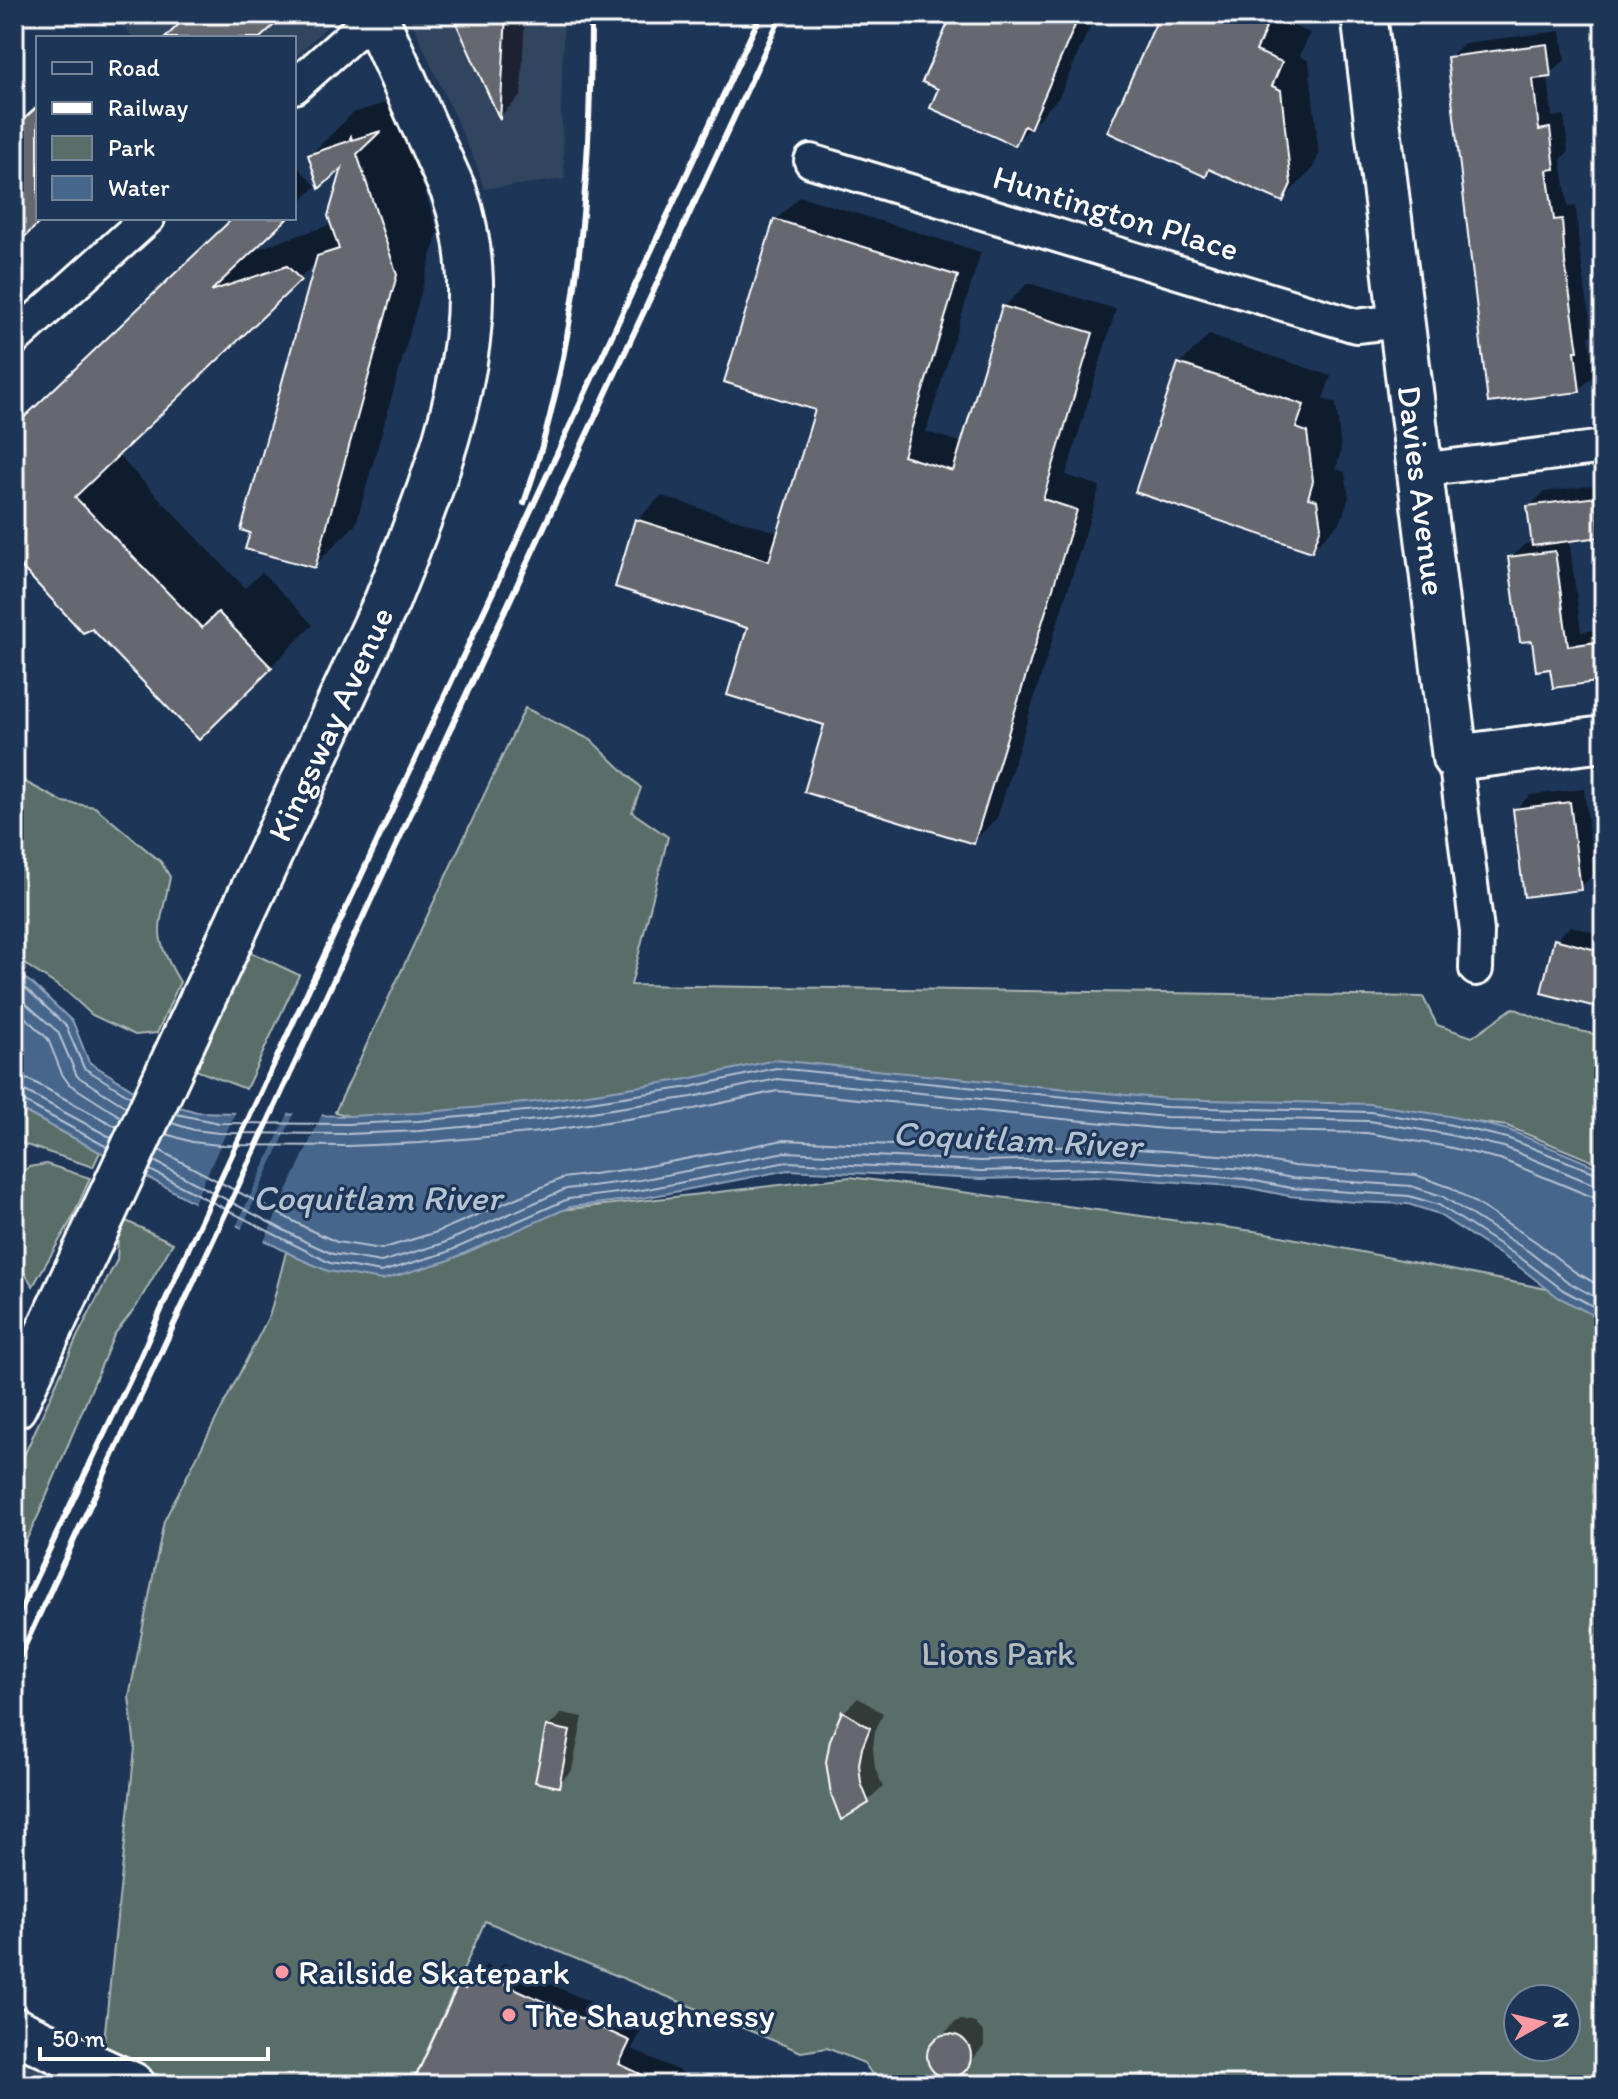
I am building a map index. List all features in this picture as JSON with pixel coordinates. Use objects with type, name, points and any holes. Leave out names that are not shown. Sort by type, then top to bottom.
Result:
[{"type":"main road","name":"Kingsway Avenue","points":[[17,1390],[106,1208],[387,601],[443,445],[458,390],[468,334],[469,260],[459,206],[374,14]]},
{"type":"main road","name":"Davies Avenue","points":[[1364,14],[1455,758]]},
{"type":"main road","points":[[1455,758],[1604,739]]},
{"type":"main road","points":[[14,2030],[132,2085]]},
{"type":"street","points":[[296,85],[374,14]]},
{"type":"street","name":"Huntington Place","points":[[811,161],[1356,326],[1401,321]]},
{"type":"street","points":[[14,339],[146,220]]},
{"type":"street","points":[[1420,470],[1604,447]]},
{"type":"street","name":"Davies Avenue","points":[[1455,758],[1477,931],[1476,969]]},
{"type":"shaded area","points":[[112,14],[332,14],[327,26],[296,57],[296,36],[132,36]]},
{"type":"shaded area","points":[[408,14],[564,14],[561,112],[565,179],[484,189],[477,166]]},
{"type":"shaded area","points":[[14,2050],[89,2085],[14,2085]]},
{"type":"green space","points":[[525,708],[591,740],[641,788],[632,812],[668,837],[631,985],[1423,997],[1437,1025],[1472,1037],[1513,1008],[1557,1026],[1604,1036],[1604,1166],[1507,1126],[1341,1105],[376,1124],[335,1112]]},
{"type":"green space","points":[[14,776],[63,802],[95,807],[161,862],[170,877],[160,931],[164,952],[180,982],[157,1033],[135,1035],[92,1015],[67,992],[14,957]]},
{"type":"green space","points":[[248,951],[299,975],[246,1089],[193,1069]]},
{"type":"green space","points":[[14,1106],[100,1152],[93,1167],[14,1141]]},
{"type":"green space","points":[[46,1164],[90,1178],[73,1217],[33,1286],[14,1257],[14,1195],[24,1171]]},
{"type":"green space","name":"Lions Park","points":[[850,1177],[1261,1232],[1572,1294],[1604,1306],[1604,2085],[880,2085],[864,2063],[827,2048],[801,2052],[485,1921],[412,2085],[180,2085],[103,2050],[135,1748],[129,1697],[164,1521],[270,1314],[291,1233],[517,1215]]},
{"type":"green space","points":[[126,1221],[173,1243],[136,1307],[114,1335],[39,1514],[14,1565],[14,1478],[78,1335],[117,1260],[118,1237]]},
{"type":"water","name":"Coquitlam River","points":[[14,971],[33,984],[73,1022],[89,1062],[145,1097],[197,1112],[347,1116],[418,1113],[535,1102],[688,1079],[775,1060],[1167,1099],[1370,1104],[1449,1116],[1509,1130],[1604,1170],[1604,1321],[1558,1297],[1518,1266],[1436,1213],[1408,1204],[1354,1202],[1289,1196],[1245,1187],[1096,1176],[981,1179],[788,1170],[643,1198],[570,1207],[447,1261],[382,1280],[328,1271],[298,1258],[14,1106]]},
{"type":"pier","points":[[236,1111],[289,1112],[235,1229],[192,1207]]},
{"type":"pier","points":[[295,1112],[323,1112],[263,1244],[240,1232]]},
{"type":"building","points":[[189,14],[286,14],[262,36],[167,36]]},
{"type":"building","points":[[452,14],[506,14],[500,120]]},
{"type":"building","points":[[952,14],[1080,14],[1030,129],[1024,126],[1015,146],[930,108],[938,89],[922,82]]},
{"type":"building","points":[[1160,14],[1249,14],[1246,20],[1266,28],[1256,51],[1282,62],[1272,86],[1281,90],[1291,184],[1283,202],[1209,169],[1206,177],[1107,132]]},
{"type":"building","points":[[1547,44],[1551,77],[1533,79],[1539,130],[1550,128],[1555,169],[1547,170],[1554,220],[1562,219],[1580,392],[1488,403],[1447,57]]},
{"type":"building","points":[[36,108],[38,224],[14,247],[14,128]]},
{"type":"building","points":[[381,131],[357,154],[397,275],[315,568],[245,549],[250,533],[241,530],[317,256],[339,249],[328,216],[342,168],[319,189],[308,155],[349,141],[351,136],[352,140]]},
{"type":"building","points":[[774,219],[958,276],[903,456],[953,471],[1002,306],[1093,333],[1043,499],[1077,510],[974,844],[804,792],[824,725],[727,695],[747,628],[615,587],[635,519],[769,561],[815,410],[724,382]]},
{"type":"building","points":[[231,220],[286,220],[211,291],[287,266],[301,280],[75,497],[202,628],[218,612],[272,668],[199,740],[92,629],[83,633],[14,559],[14,427]]},
{"type":"building","points":[[1178,363],[1304,405],[1296,428],[1307,432],[1313,481],[1308,498],[1317,500],[1321,527],[1312,552],[1135,492]]},
{"type":"building","points":[[1596,497],[1601,537],[1532,546],[1527,506]]},
{"type":"building","points":[[1555,551],[1568,646],[1604,641],[1604,681],[1553,688],[1550,669],[1536,671],[1532,641],[1520,642],[1508,557]]},
{"type":"building","points":[[1570,802],[1581,890],[1524,897],[1513,809]]},
{"type":"building","points":[[1554,939],[1604,952],[1604,1009],[1541,993]]},
{"type":"building","points":[[842,1711],[870,1728],[859,1764],[861,1783],[869,1803],[841,1820],[831,1794],[826,1762],[830,1740]]},
{"type":"building","points":[[546,1726],[570,1731],[559,1787],[535,1782]]},
{"type":"building","name":"The Shaughnessy","points":[[488,1976],[630,2041],[619,2064],[664,2085],[412,2085],[458,1985],[465,1989],[470,1979],[484,1985]]},
{"type":"building","points":[[949,2034],[965,2040],[971,2056],[965,2072],[949,2078],[933,2072],[927,2056],[933,2040]]},
{"type":"railway","points":[[524,503],[558,384],[578,262],[588,138],[591,14]]},
{"type":"railway","points":[[14,1624],[135,1369],[761,14]]},
{"type":"railway","points":[[14,1669],[782,14]]},
{"type":"place","name":"Railside Skatepark","points":[[282,1972]]},
{"type":"place","name":"The Shaughnessy","points":[[509,2015]]}]
